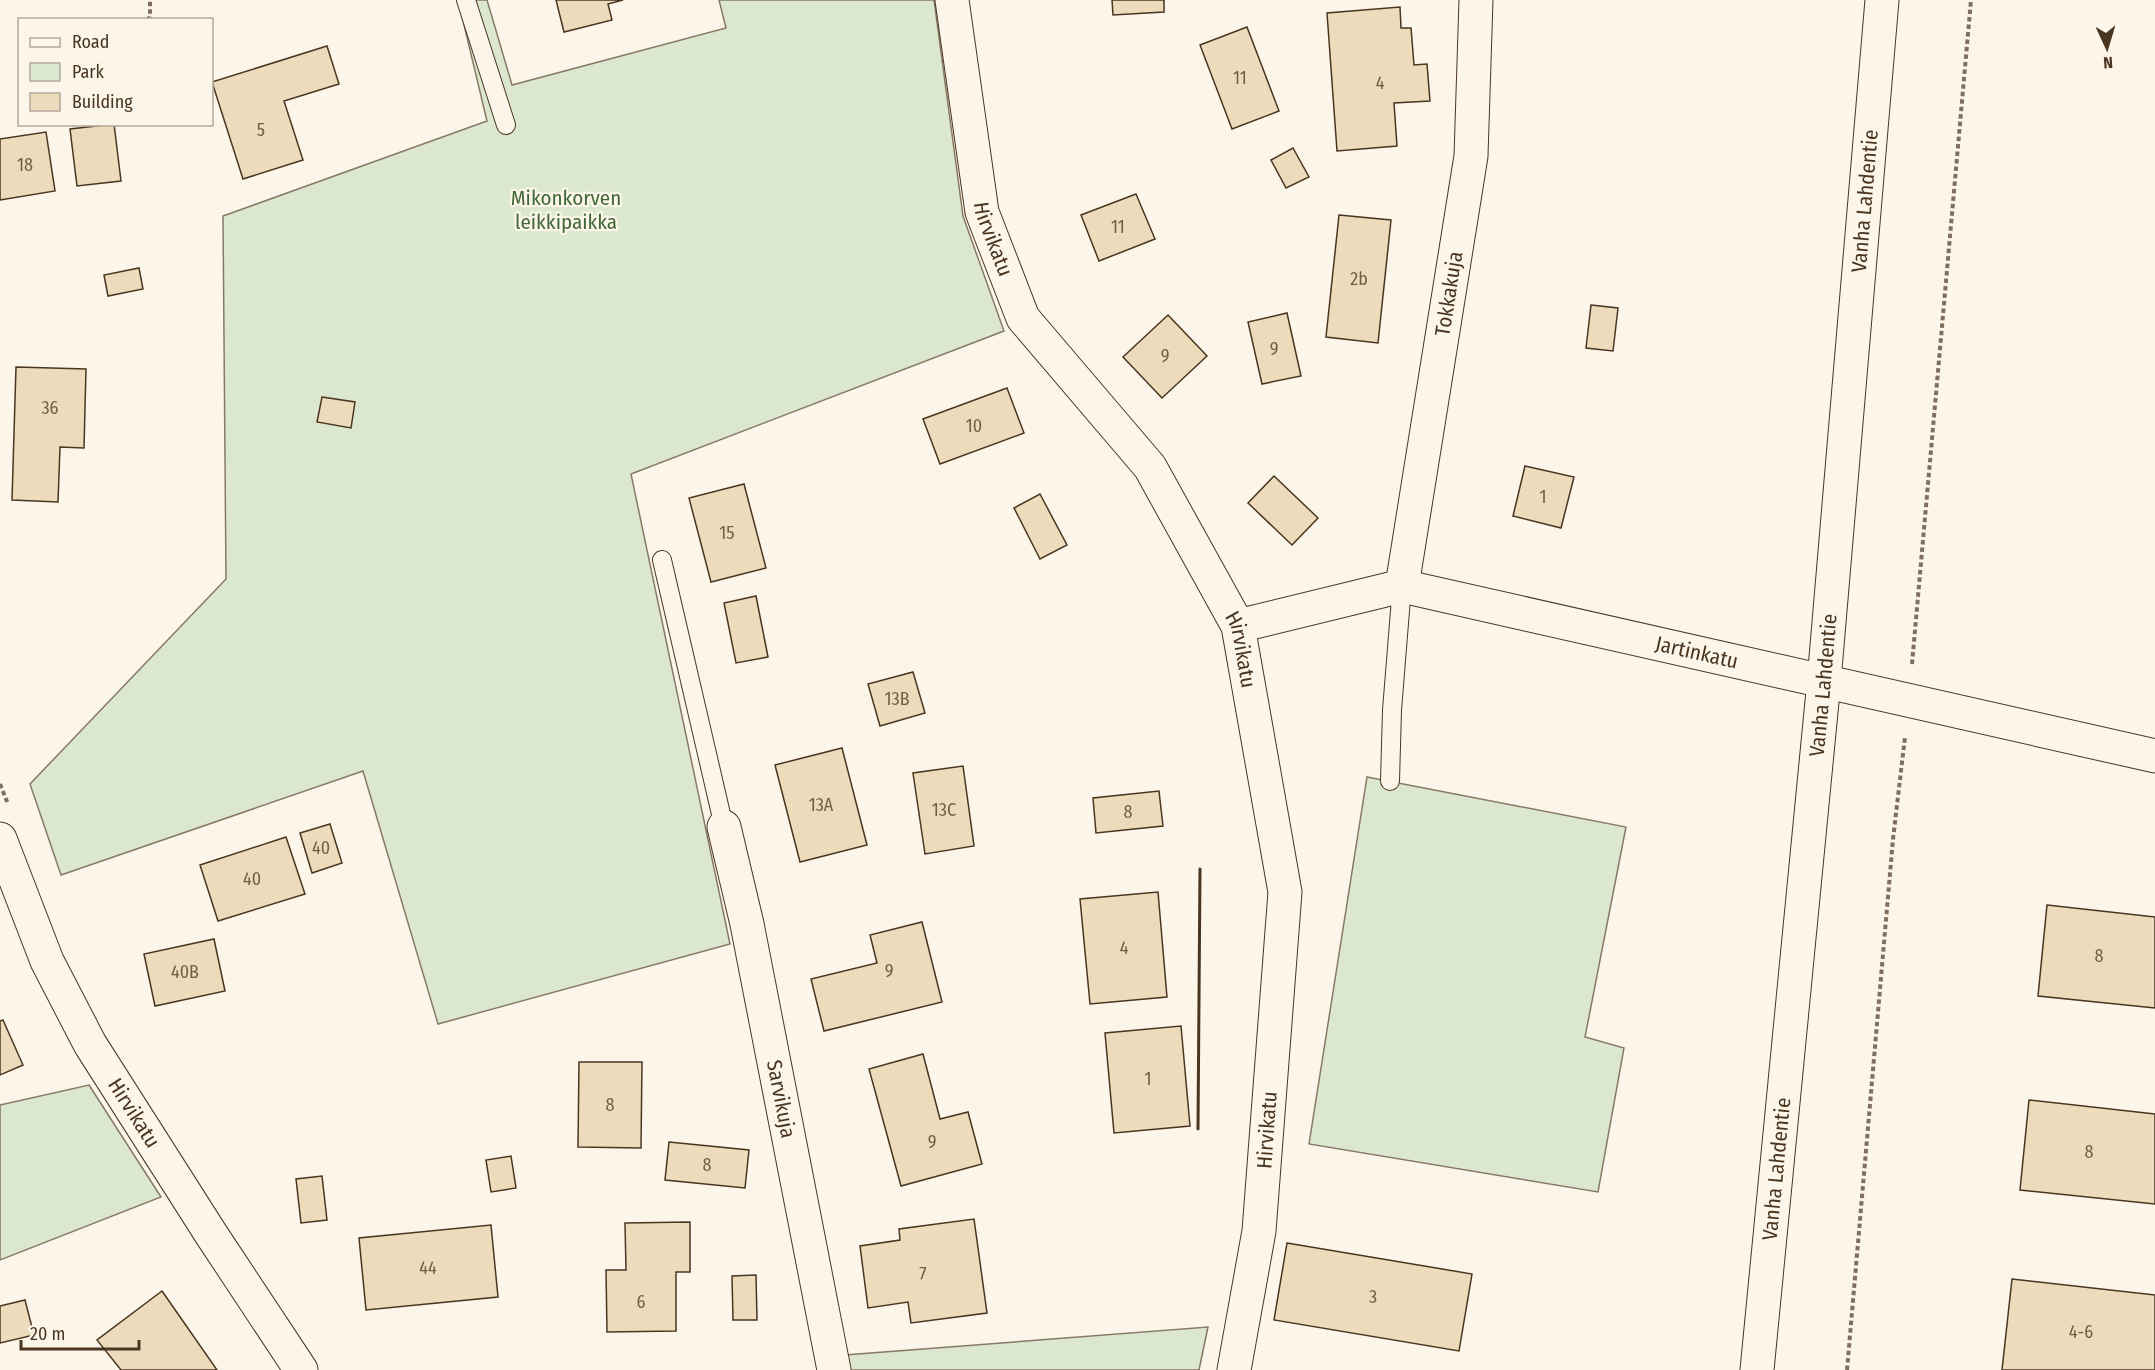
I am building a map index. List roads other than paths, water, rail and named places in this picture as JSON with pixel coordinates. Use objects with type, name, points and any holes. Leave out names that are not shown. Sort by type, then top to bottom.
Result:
[{"type":"street","name":"Hirvikatu","points":[[952,0],[982,212],[1023,318],[1150,467],[1238,626],[1285,892],[1259,1231],[1234,1370]]},
{"type":"street","name":"Tokkakuja","points":[[1402,586],[1471,156],[1476,0]]},
{"type":"street","name":"Vanha Lahdentie","points":[[1757,1370],[1824,681],[1882,0]]},
{"type":"street","name":"Jartinkatu","points":[[1238,626],[1402,586],[2155,756]]},
{"type":"street","name":"Sarvikuja","points":[[724,827],[747,924],[834,1370]]},
{"type":"street","name":"Hirvikatu","points":[[0,839],[47,961],[90,1044],[301,1370]]},
{"type":"lane","points":[[466,0],[506,125]]},
{"type":"lane","points":[[662,560],[724,827]]},
{"type":"lane","points":[[1390,781],[1392,710],[1402,586]]},
{"type":"park label","name":"Mikonkorven leikkipaikka","points":[[566,210]]}]
